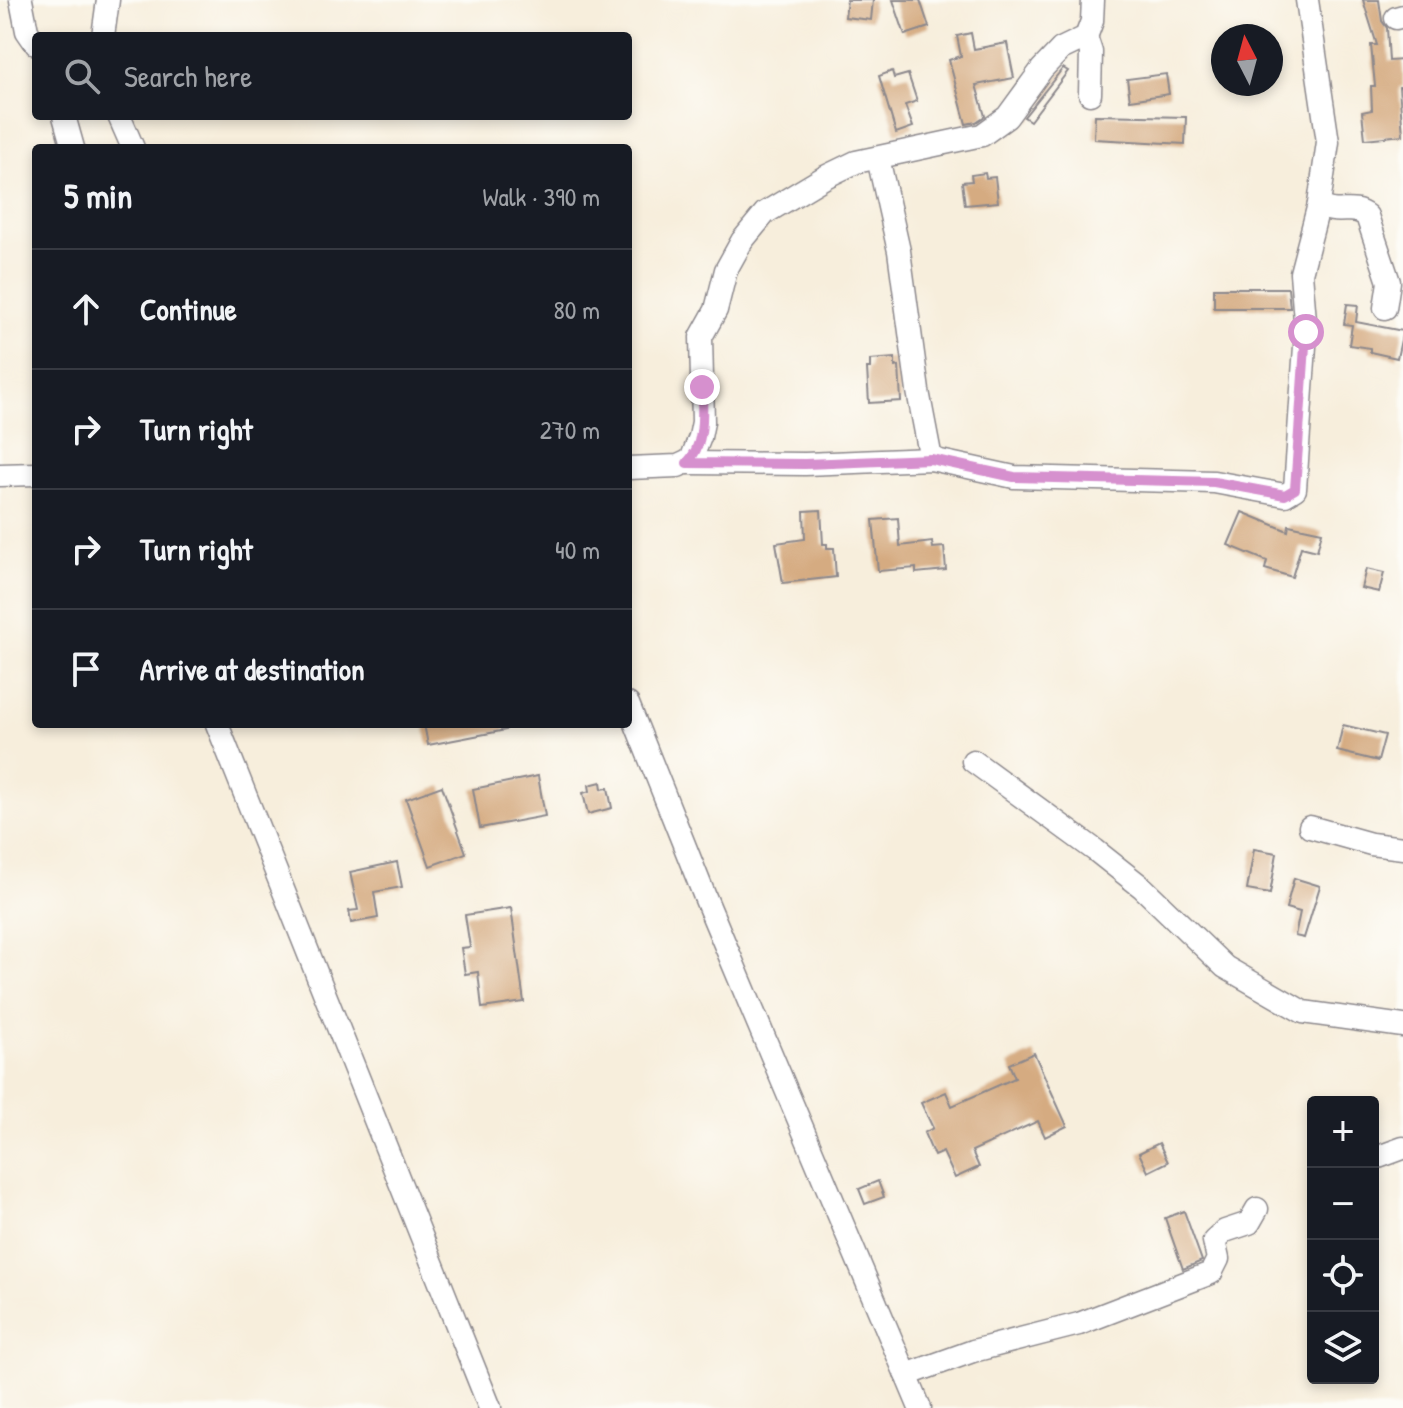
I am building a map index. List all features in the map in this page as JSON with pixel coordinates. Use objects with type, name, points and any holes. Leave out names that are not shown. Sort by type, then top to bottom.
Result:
[{"type":"street","points":[[21,0],[27,31],[32,38]]},
{"type":"street","points":[[104,32],[108,0]]},
{"type":"street","points":[[1090,94],[1091,52],[1086,37],[1092,21],[1093,0]]},
{"type":"street","points":[[632,468],[687,463],[805,464],[931,459],[1014,477],[1214,482],[1285,495],[1295,489],[1306,332],[1301,273],[1319,204],[1328,128],[1307,0]]},
{"type":"street","points":[[687,463],[700,437],[703,422],[699,362],[701,337],[716,310],[726,270],[742,241],[765,213],[856,162],[982,135],[1007,117],[1042,69],[1061,49],[1086,37]]},
{"type":"street","points":[[65,120],[72,144]]},
{"type":"street","points":[[121,120],[131,144]]},
{"type":"street","points":[[878,158],[899,251],[918,391],[931,459]]},
{"type":"street","points":[[1319,204],[1330,212],[1356,210],[1367,216],[1389,282],[1385,308]]},
{"type":"street","points":[[0,475],[32,474]]},
{"type":"street","points":[[632,714],[705,897],[920,1408]]},
{"type":"street","points":[[219,728],[490,1408]]},
{"type":"street","points":[[973,761],[1143,888],[1225,967],[1303,1012],[1403,1026]]},
{"type":"street","points":[[1310,827],[1371,844],[1403,848]]},
{"type":"street","points":[[1379,1157],[1403,1148]]},
{"type":"street","points":[[906,1375],[973,1351],[1079,1324],[1211,1273],[1218,1259],[1214,1241],[1225,1231],[1249,1223],[1257,1209]]},
{"type":"building","points":[[847,0],[873,0],[871,20],[845,17]]},
{"type":"building","points":[[893,0],[920,0],[929,27],[905,35]]},
{"type":"building","points":[[1363,0],[1379,0],[1382,21],[1387,28],[1389,61],[1403,60],[1403,87],[1399,87],[1403,135],[1365,139],[1362,112],[1372,110],[1371,86],[1375,86],[1371,45],[1377,45]]},
{"type":"building","points":[[971,33],[974,49],[1007,43],[1014,78],[976,85],[985,116],[966,124],[949,60],[961,56],[957,36]]},
{"type":"building","points":[[1063,68],[1068,71],[1030,121],[1024,117]]},
{"type":"building","points":[[892,71],[894,78],[908,74],[917,101],[905,105],[913,127],[896,133],[879,76]]},
{"type":"building","points":[[1166,74],[1169,94],[1130,100],[1127,79]]},
{"type":"building","points":[[1095,115],[1186,117],[1185,144],[1094,139]]},
{"type":"building","points":[[985,173],[986,178],[995,177],[998,202],[965,205],[962,182],[972,181],[971,175]]},
{"type":"building","points":[[1214,288],[1288,288],[1290,308],[1214,308]]},
{"type":"building","points":[[1347,304],[1358,305],[1356,322],[1403,331],[1397,358],[1370,352],[1370,348],[1349,345],[1352,325],[1344,324]]},
{"type":"building","points":[[895,358],[895,367],[899,366],[901,401],[869,403],[867,368],[870,368],[870,360]]},
{"type":"building","points":[[821,510],[823,544],[834,548],[836,577],[783,583],[776,543],[805,539],[804,511]]},
{"type":"building","points":[[1242,512],[1288,531],[1289,525],[1322,532],[1317,551],[1301,547],[1292,577],[1265,569],[1267,561],[1228,545]]},
{"type":"building","points":[[898,518],[900,546],[932,542],[933,548],[944,547],[946,570],[916,573],[916,568],[878,571],[873,520]]},
{"type":"building","points":[[1366,569],[1384,573],[1379,592],[1361,588]]},
{"type":"building","points":[[1343,725],[1385,735],[1378,761],[1337,751]]},
{"type":"building","points":[[425,728],[506,728],[506,730],[428,745]]},
{"type":"building","points":[[538,776],[545,816],[480,828],[473,789]]},
{"type":"building","points":[[601,782],[602,789],[608,788],[612,808],[588,814],[583,793],[590,791],[589,785]]},
{"type":"building","points":[[442,786],[466,853],[430,866],[406,799]]},
{"type":"building","points":[[1254,849],[1277,853],[1270,894],[1247,890]]},
{"type":"building","points":[[397,862],[402,887],[374,892],[378,918],[351,923],[349,911],[358,910],[350,872]]},
{"type":"building","points":[[1294,878],[1320,886],[1304,938],[1295,936],[1300,912],[1286,908]]},
{"type":"building","points":[[511,908],[524,1002],[482,1008],[478,972],[465,974],[461,948],[470,947],[465,915]]},
{"type":"building","points":[[1034,1053],[1067,1126],[1045,1137],[1038,1121],[972,1151],[979,1167],[955,1178],[943,1152],[934,1156],[924,1133],[933,1128],[921,1103],[946,1092],[952,1106],[1015,1078],[1009,1064]]},
{"type":"building","points":[[1159,1143],[1168,1162],[1148,1172],[1139,1153]]},
{"type":"building","points":[[878,1181],[884,1197],[865,1204],[859,1189]]},
{"type":"building","points":[[1184,1211],[1202,1261],[1183,1269],[1165,1218]]},
{"type":"route","points":[[702,387],[703,422],[700,437],[687,463],[805,464],[931,459],[1014,477],[1214,482],[1285,495],[1295,489],[1306,332]]}]
